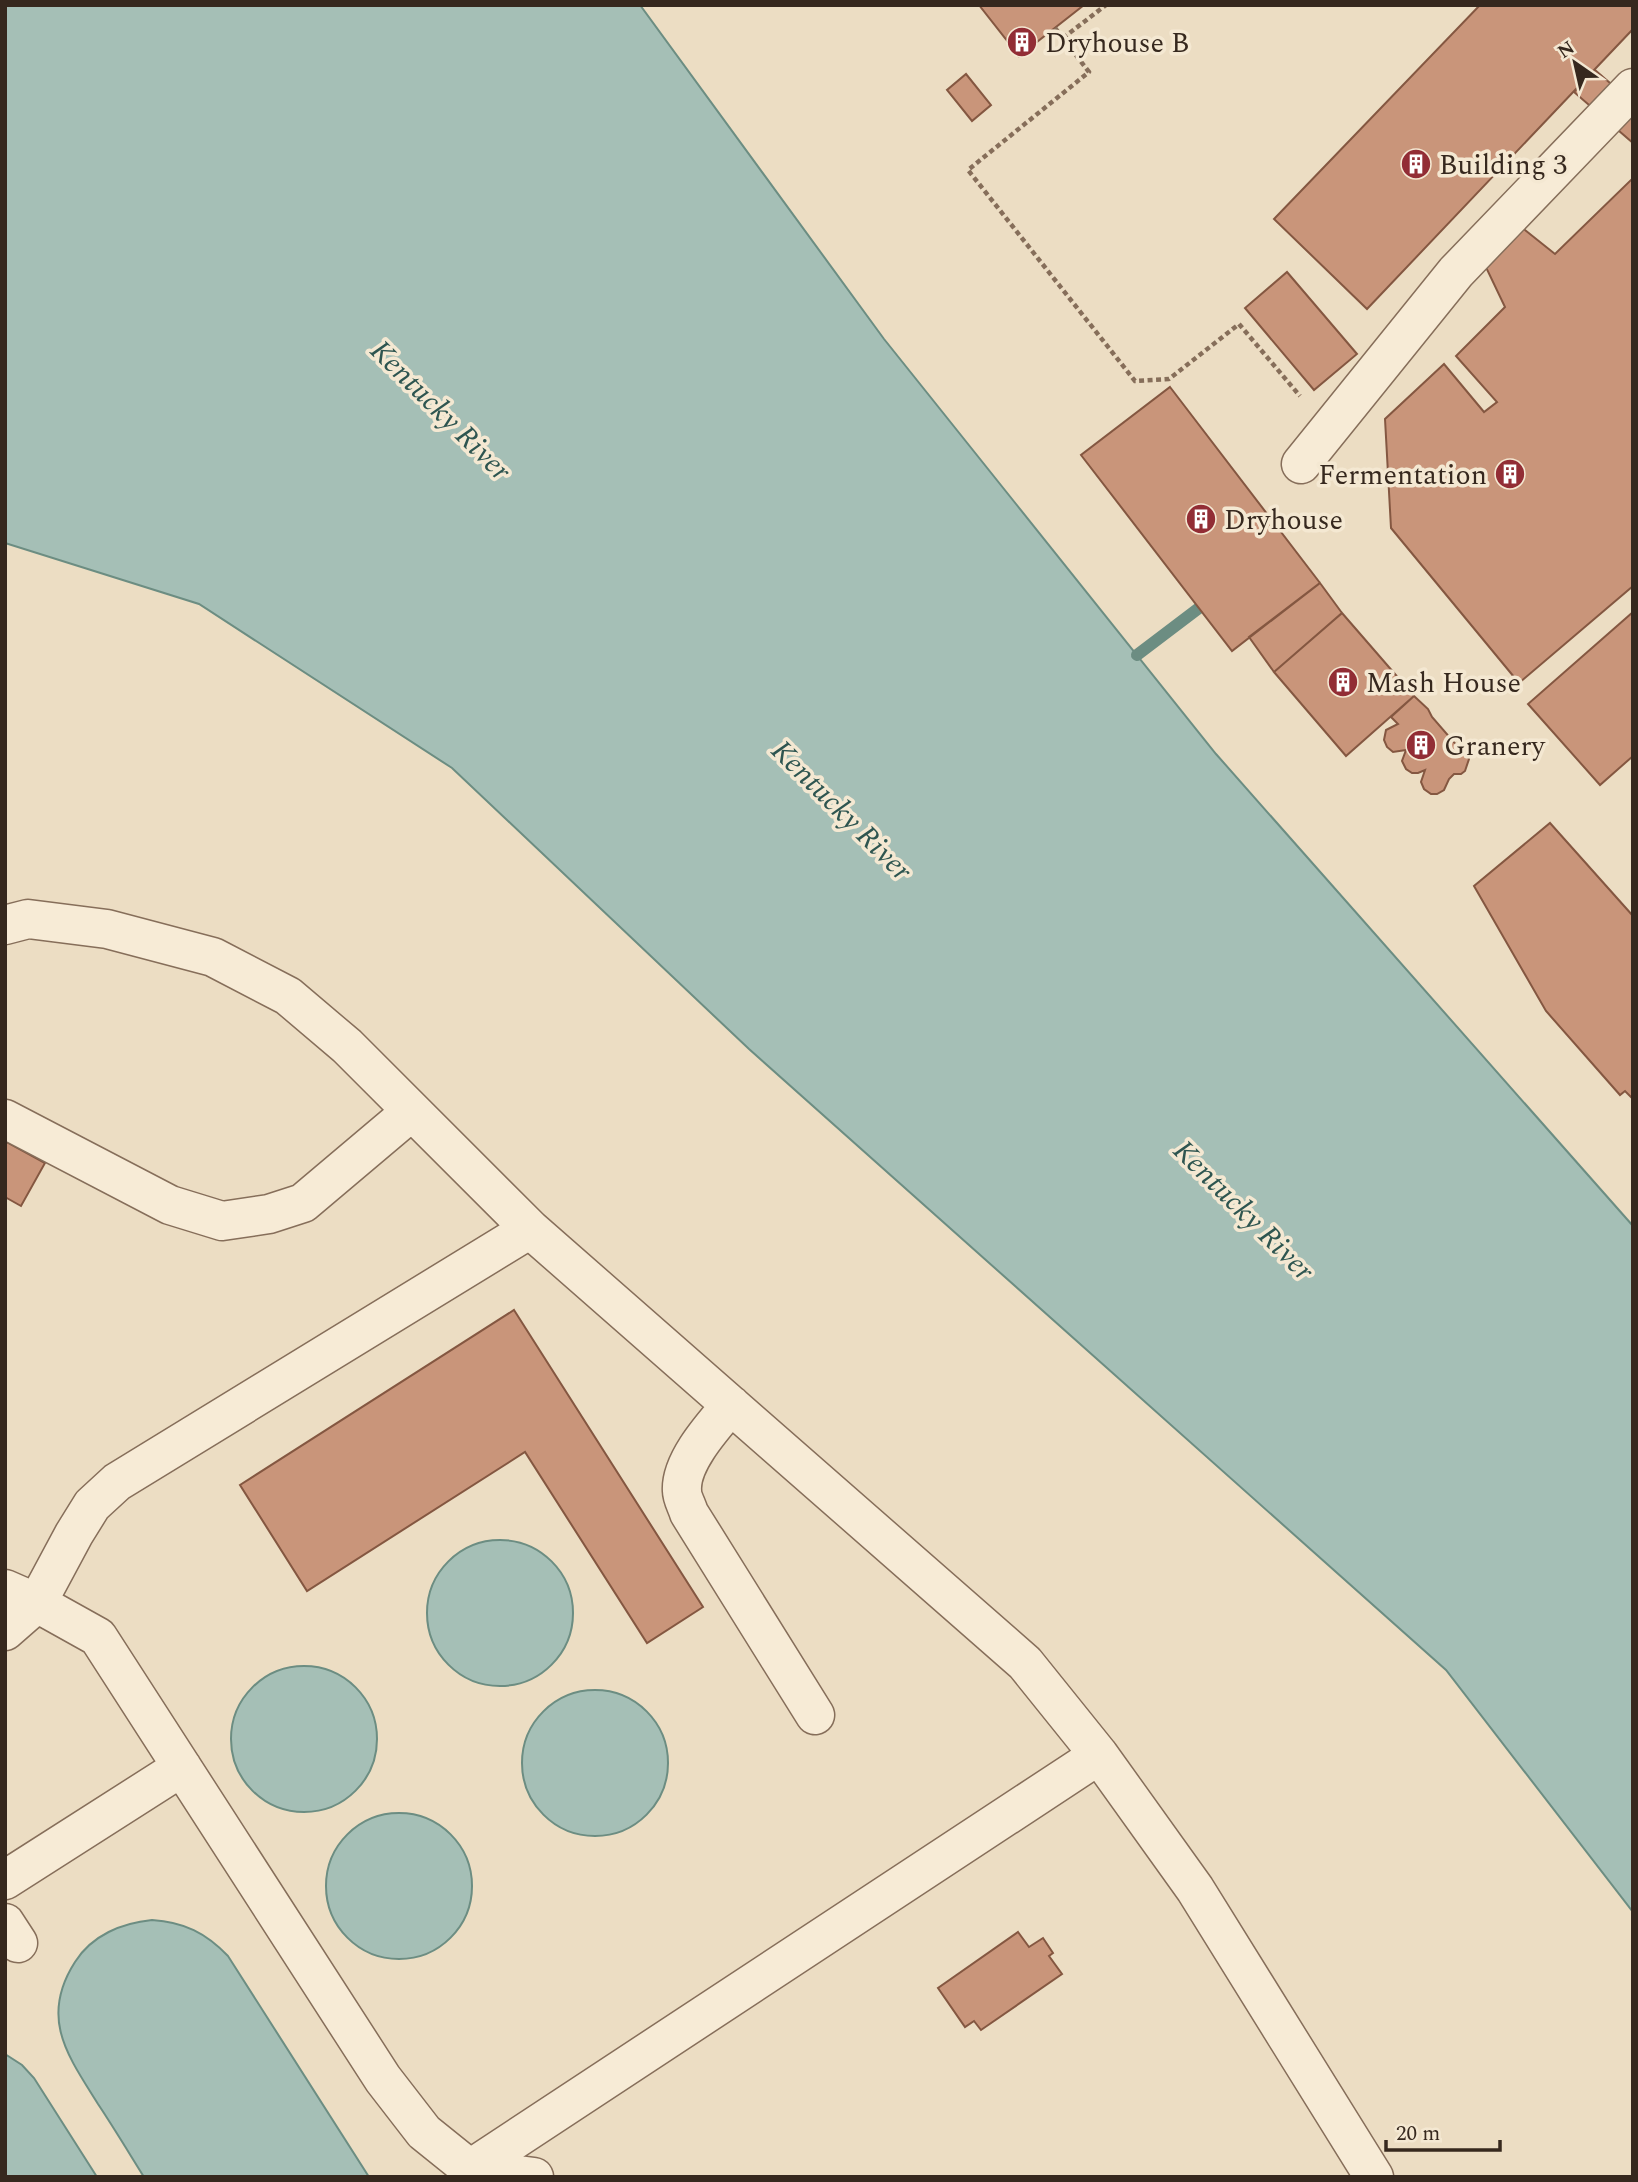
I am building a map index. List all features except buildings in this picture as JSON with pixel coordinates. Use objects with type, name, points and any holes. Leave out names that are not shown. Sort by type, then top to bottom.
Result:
[{"type":"street","points":[[1300,464],[1456,272],[1633,88]]},
{"type":"street","points":[[5,925],[28,919],[107,929],[213,957],[288,996],[347,1046],[530,1228],[1025,1663],[1099,1755],[1195,1889],[1374,2177]]},
{"type":"street","points":[[5,1119],[170,1205],[222,1220],[269,1214],[303,1203],[412,1111]]},
{"type":"street","points":[[5,1631],[21,1596],[74,1534],[92,1505],[117,1482],[530,1228]]},
{"type":"street","points":[[731,1405],[705,1437],[687,1466],[682,1491],[689,1513],[815,1715]]},
{"type":"street","points":[[21,1596],[98,1637],[383,2079],[424,2132],[472,2173],[534,2177]]},
{"type":"street","points":[[472,2173],[1099,1755]]},
{"type":"street","points":[[5,1880],[182,1767]]},
{"type":"path","points":[[1063,38],[1106,5]]},
{"type":"path","points":[[1055,28],[1089,72],[968,170],[1135,381],[1169,379],[1239,324],[1300,396]]},
{"type":"water","name":"Kentucky River","points":[[5,5],[640,5],[884,339],[1216,754],[1633,1226],[1633,1912],[1446,1670],[749,1049],[452,768],[199,604],[5,543]]},
{"type":"water","points":[[500,1540],[528,1545],[552,1561],[568,1585],[573,1613],[568,1641],[552,1665],[528,1681],[500,1686],[472,1681],[448,1665],[432,1641],[427,1613],[432,1585],[448,1561],[472,1545]]},
{"type":"water","points":[[304,1666],[332,1671],[356,1687],[372,1711],[377,1739],[372,1767],[356,1791],[332,1807],[304,1812],[276,1807],[252,1791],[236,1767],[231,1739],[236,1711],[252,1687],[276,1671]]},
{"type":"water","points":[[595,1690],[623,1695],[647,1711],[663,1735],[668,1763],[663,1791],[647,1815],[623,1831],[595,1836],[567,1831],[543,1815],[527,1791],[522,1763],[527,1735],[543,1711],[567,1695]]},
{"type":"water","points":[[399,1813],[427,1818],[451,1834],[467,1858],[472,1886],[467,1914],[451,1938],[427,1954],[399,1959],[371,1954],[347,1938],[331,1914],[326,1886],[331,1858],[347,1834],[371,1818]]},
{"type":"water","points":[[152,1920],[174,1923],[194,1930],[228,1956],[369,2177],[144,2177],[68,2053],[59,2019],[59,2001],[64,1982],[75,1962],[90,1944],[119,1927]]},
{"type":"water","points":[[5,2054],[22,2065],[34,2078],[97,2177],[5,2177]]},
{"type":"waterway","points":[[1137,655],[1199,608]]},
{"type":"place","name":"Dryhouse B","points":[[1022,42]]},
{"type":"place","name":"Building 3","points":[[1416,164]]},
{"type":"place","name":"Fermentation","points":[[1510,474]]},
{"type":"place","name":"Dryhouse","points":[[1201,519]]},
{"type":"place","name":"Mash House","points":[[1343,682]]},
{"type":"place","name":"Granery","points":[[1421,745]]}]
